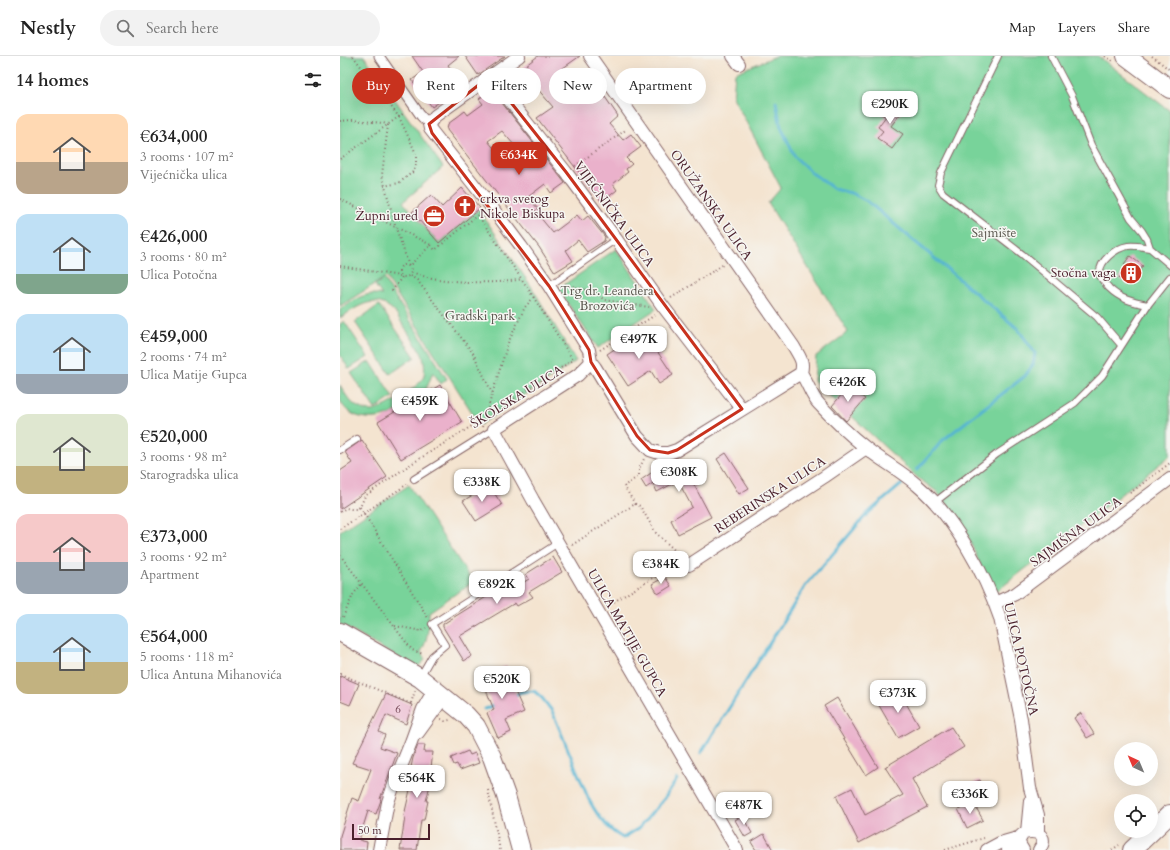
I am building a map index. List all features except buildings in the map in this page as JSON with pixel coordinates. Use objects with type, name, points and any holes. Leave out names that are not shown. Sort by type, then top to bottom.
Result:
[{"type":"main road","points":[[1126,56],[1170,89]]},
{"type":"main road","points":[[341,625],[420,678],[437,692],[458,715],[476,726],[492,757],[518,834],[521,850]]},
{"type":"main road","points":[[1132,850],[1170,814]]},
{"type":"street","points":[[379,56],[420,116],[429,124],[432,133],[553,282],[594,357],[595,367],[637,436],[650,450],[659,453],[668,453],[677,450],[801,373]]},
{"type":"street","points":[[502,68],[519,56]]},
{"type":"street","name":"ORUŽANSKA ULICA","points":[[590,56],[794,347],[803,365],[801,373]]},
{"type":"street","points":[[429,124],[436,116],[477,86]]},
{"type":"street","name":"VIJEĆNIČKA ULICA","points":[[512,104],[566,172],[616,239],[659,306],[742,409]]},
{"type":"street","name":"ŠKOLSKA ULICA","points":[[494,429],[578,375],[594,357]]},
{"type":"street","name":"ULICA POTOČNA","points":[[801,373],[818,403],[866,448],[903,474],[935,502],[954,526],[971,555],[995,603],[1000,618],[1014,683],[1021,719],[1030,788],[1038,815],[1029,834]]},
{"type":"street","name":"ULICA MATIJE GUPCA","points":[[494,429],[737,850]]},
{"type":"street","name":"REBERINSKA ULICA","points":[[687,562],[824,477],[866,448]]},
{"type":"street","name":"SAJMIŠNA ULICA","points":[[995,603],[1015,594],[1170,479]]},
{"type":"street","points":[[411,742],[439,704],[437,692]]},
{"type":"street","points":[[378,850],[388,802],[396,779],[423,709],[437,692]]},
{"type":"street","points":[[420,731],[447,711],[458,715]]},
{"type":"street","points":[[987,850],[1000,843],[1029,834],[1042,838],[1043,849]]},
{"type":"street","points":[[1008,850],[1022,850],[1020,844],[1029,834]]},
{"type":"lane","points":[[998,56],[941,173],[938,185],[943,193],[1022,254],[1097,317],[1121,345]]},
{"type":"lane","points":[[1052,56],[1072,96],[1091,145],[1131,218],[1147,239],[1150,248],[1170,265]]},
{"type":"lane","points":[[553,282],[616,239]]},
{"type":"lane","points":[[1148,305],[1135,303],[1122,298],[1105,284],[1100,275],[1101,268],[1111,254],[1128,246],[1150,248]]},
{"type":"lane","points":[[935,502],[997,454],[1075,404],[1102,376],[1148,305],[1170,277]]},
{"type":"lane","name":"ŠKOLSKA ULICA","points":[[414,479],[494,429]]},
{"type":"lane","points":[[340,450],[357,439]]},
{"type":"lane","points":[[420,678],[432,656],[445,645],[432,624],[495,583],[561,546]]},
{"type":"path","points":[[353,56],[399,116],[414,149],[416,164],[414,171],[399,183],[384,186]]},
{"type":"path","points":[[1152,56],[1170,70]]},
{"type":"path","points":[[340,159],[404,113]]},
{"type":"path","points":[[340,121],[352,120],[383,123],[388,125]]},
{"type":"path","points":[[388,125],[382,175],[396,228],[412,272],[419,276],[461,282],[513,281],[522,279]]},
{"type":"path","points":[[566,172],[629,127]]},
{"type":"path","points":[[340,199],[431,246],[435,250],[480,213],[487,212],[482,221],[534,297],[573,360],[408,466],[365,496],[360,507],[356,509],[346,508],[340,512]]},
{"type":"path","points":[[392,291],[401,276],[399,271],[400,267],[404,265],[409,266],[431,246]]},
{"type":"path","points":[[553,282],[597,293],[604,300],[627,305],[659,306],[726,262]]},
{"type":"path","points":[[340,266],[406,278],[410,276],[417,280],[473,353],[493,394]]},
{"type":"path","points":[[410,276],[412,272]]},
{"type":"path","points":[[483,419],[493,394],[508,343],[525,307],[534,297]]},
{"type":"path","points":[[594,357],[659,312],[659,306]]},
{"type":"path","points":[[606,606],[687,562],[656,533],[640,506],[635,504],[624,486],[639,476],[639,469],[650,450]]},
{"type":"path","points":[[340,529],[414,479]]},
{"type":"path","points":[[561,546],[635,504]]},
{"type":"path","points":[[360,507],[432,624],[422,631],[395,626]]},
{"type":"path","points":[[340,555],[412,650],[432,656]]},
{"type":"path","points":[[341,625],[353,595],[362,583]]},
{"type":"path","points":[[340,674],[411,703]]},
{"type":"path","points":[[438,717],[445,721],[458,715]]},
{"type":"path","points":[[487,785],[500,850]]},
{"type":"highlighted area","points":[[490,76],[566,172],[742,409],[677,450],[668,453],[650,450],[637,436],[591,362],[589,350],[549,286],[432,133],[429,124]]},
{"type":"green space","name":"Gradski park","points":[[340,56],[364,56],[373,68],[352,68],[352,104],[398,104],[443,167],[403,202],[439,243],[479,208],[531,286],[576,361],[480,425],[386,277],[340,306]]},
{"type":"green space","name":"Sajmište","points":[[776,56],[1098,56],[1170,111],[1170,456],[993,594],[962,523],[936,491],[918,478],[814,381],[816,356],[848,332],[768,203],[781,188],[733,97],[735,73]]},
{"type":"green space","name":"Trg dr. Leandera Brozovića","points":[[616,249],[656,309],[598,348],[558,289]]},
{"type":"green space","points":[[384,279],[447,379],[441,384],[433,372],[425,390],[398,410],[383,417],[369,418],[355,415],[344,407],[340,400],[340,385],[353,404],[367,411],[371,411],[383,407],[400,398],[415,387],[424,375],[422,354],[394,311],[387,306],[380,303],[367,303],[340,318],[340,309],[360,297],[371,294],[382,295],[375,285]]},
{"type":"green space","points":[[379,305],[415,357],[390,374],[355,322]]},
{"type":"green space","points":[[344,321],[368,357],[349,369],[340,355],[340,324]]},
{"type":"green space","points":[[370,361],[393,397],[375,409],[351,373]]},
{"type":"green space","points":[[409,485],[473,582],[429,612],[427,637],[421,652],[425,660],[416,668],[340,624],[340,531]]},
{"type":"waterway","points":[[776,102],[781,127],[795,157],[812,173],[834,189],[851,193],[867,201],[1018,329],[1035,353],[1033,365],[1025,376],[943,440],[917,470]]},
{"type":"waterway","points":[[701,753],[806,585],[867,514],[902,484]]},
{"type":"waterway","points":[[514,696],[521,692],[534,691],[542,698],[552,711],[589,800],[603,822],[612,831],[623,838],[639,828],[664,799],[677,779]]},
{"type":"waterway","points":[[485,709],[494,705]]},
{"type":"place","name":"crkva svetog Nikole Biskupa","points":[[465,206]]},
{"type":"place","name":"Župni ured","points":[[434,216]]},
{"type":"place","name":"Stočna vaga","points":[[1131,273]]}]
